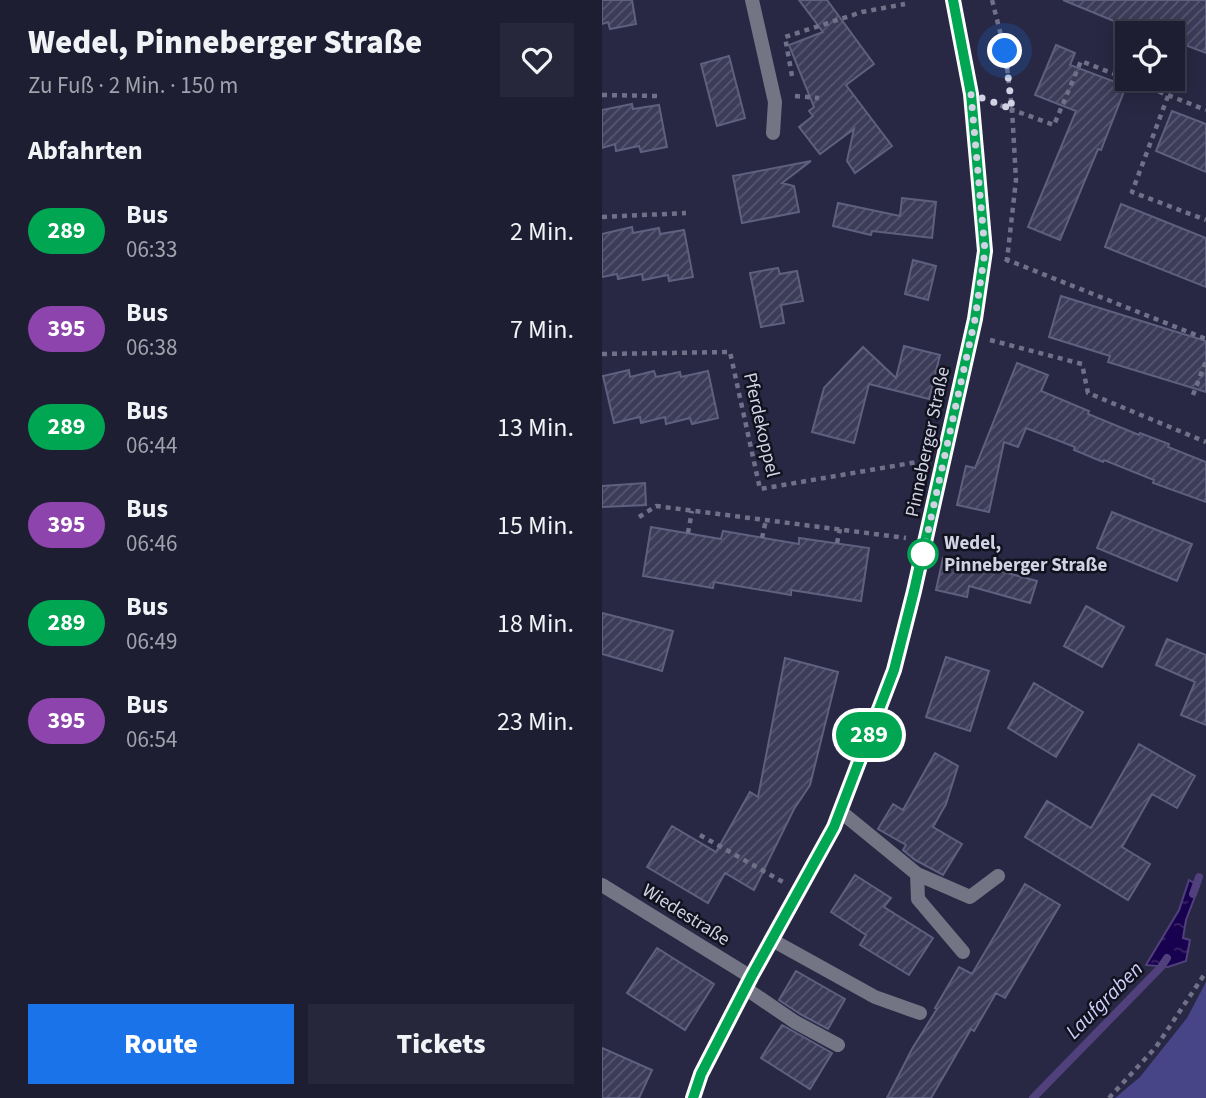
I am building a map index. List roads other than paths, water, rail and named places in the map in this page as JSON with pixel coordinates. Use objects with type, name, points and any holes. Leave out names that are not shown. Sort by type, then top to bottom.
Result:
[{"type":"main road","name":"Pinneberger Straße","points":[[693,1098],[701,1074],[748,982],[834,827],[894,670],[926,540],[972,336],[985,251],[971,94],[953,0]]},
{"type":"street","points":[[752,0],[775,102],[773,133]]},
{"type":"street","points":[[840,811],[917,874],[970,897],[998,876]]},
{"type":"street","points":[[917,874],[918,899],[963,952]]},
{"type":"street","name":"Wiedestraße","points":[[602,886],[748,982],[795,1022],[838,1045]]},
{"type":"street","points":[[772,940],[874,997],[920,1013]]},
{"type":"water","points":[[1189,880],[1199,886],[1186,920],[1183,938],[1190,940],[1186,961],[1168,967],[1146,965],[1179,910]]},
{"type":"waterway","name":"Laufgraben","points":[[1193,894],[1199,877]]},
{"type":"waterway","name":"Laufgraben","points":[[1033,1098],[1167,958]]},
{"type":"place","name":"Wedel, Pinneberger Straße","points":[[923,554]]}]
